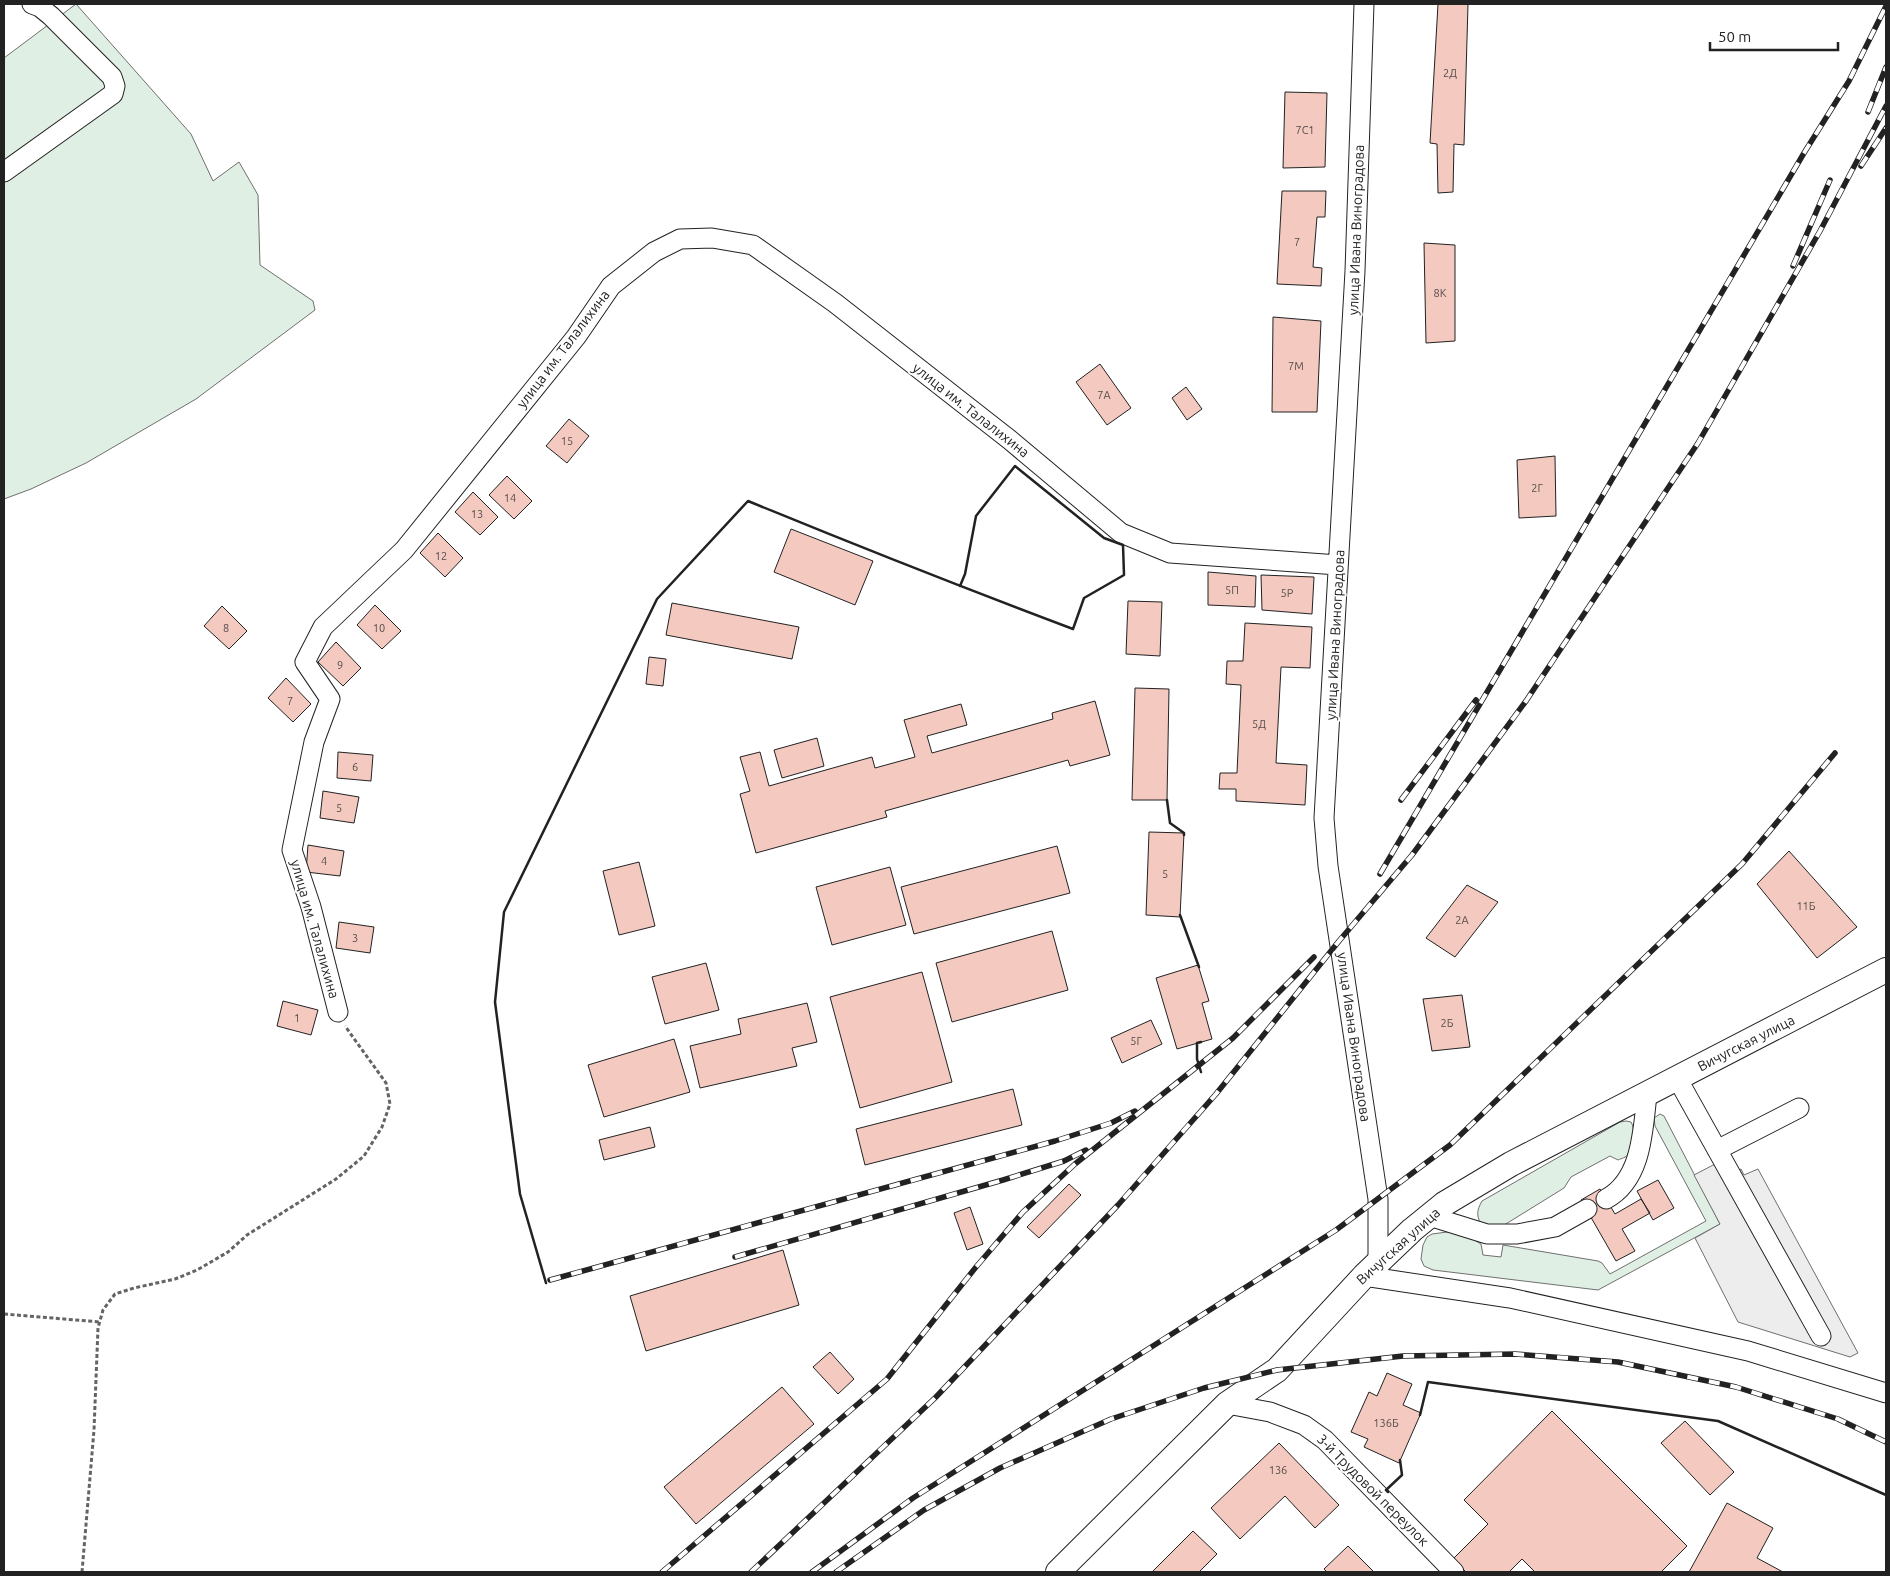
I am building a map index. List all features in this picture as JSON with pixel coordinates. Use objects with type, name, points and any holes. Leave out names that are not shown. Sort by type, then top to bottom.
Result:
[{"type":"main road","name":"Вичугская улица","points":[[1058,1572],[1226,1404],[1277,1370],[1371,1269],[1429,1216],[1466,1190],[1511,1164],[1886,970]]},
{"type":"street","points":[[4,172],[112,94],[115,86],[112,77],[51,16],[40,6],[32,4]]},
{"type":"street","name":"улица Ивана Виноградова","points":[[1364,4],[1355,271],[1324,818],[1328,866],[1378,1199],[1371,1269]]},
{"type":"street","name":"улица им. Талалихина","points":[[338,1012],[311,906],[292,850],[314,742],[330,699],[306,662],[323,627],[404,550],[576,337],[611,286],[654,252],[680,239],[712,238],[753,245],[835,303],[1002,434],[1120,533],[1170,553],[1338,566]]},
{"type":"street","points":[[1677,1078],[1821,1336]]},
{"type":"street","points":[[1606,1199],[1617,1193],[1628,1178],[1635,1162],[1642,1136],[1647,1094]]},
{"type":"street","points":[[1717,1150],[1800,1108]]},
{"type":"street","points":[[1429,1216],[1487,1234],[1517,1234],[1555,1226],[1587,1209]]},
{"type":"street","points":[[1371,1269],[1748,1351],[1886,1394]]},
{"type":"street","name":"3-й Трудовой переулок","points":[[1226,1404],[1270,1412],[1304,1425],[1325,1440],[1454,1572]]},
{"type":"path","points":[[82,1572],[94,1430],[98,1328],[103,1310],[115,1294],[174,1280],[197,1270],[228,1252],[247,1235],[336,1179],[364,1156],[382,1127],[390,1104],[386,1083],[342,1022],[338,1012]]},
{"type":"path","points":[[4,1314],[100,1322]]},
{"type":"green space","points":[[76,4],[191,134],[213,181],[239,162],[258,195],[260,265],[313,301],[315,310],[196,399],[86,463],[31,489],[4,499],[4,58]]},
{"type":"green space","points":[[1660,1114],[1664,1116],[1720,1224],[1598,1290],[1433,1270],[1424,1266],[1421,1259],[1423,1245],[1427,1237],[1432,1234],[1455,1231],[1461,1232],[1481,1244],[1483,1255],[1501,1257],[1503,1245],[1598,1261],[1602,1263],[1610,1274],[1706,1221],[1655,1126],[1654,1118]]},
{"type":"green space","points":[[1620,1122],[1631,1122],[1633,1125],[1634,1133],[1630,1151],[1626,1156],[1618,1160],[1610,1156],[1571,1177],[1564,1188],[1501,1227],[1481,1224],[1478,1212],[1482,1201]]},
{"type":"shaded area","points":[[1717,1163],[1725,1177],[1741,1169],[1744,1175],[1758,1169],[1858,1353],[1850,1357],[1738,1322],[1695,1238],[1720,1224],[1694,1175]]},
{"type":"building","points":[[1438,4],[1468,4],[1464,145],[1454,144],[1453,192],[1438,193],[1437,144],[1430,143]]},
{"type":"building","points":[[1285,92],[1327,93],[1325,167],[1283,168]]},
{"type":"building","points":[[1282,191],[1326,191],[1325,217],[1317,217],[1313,267],[1322,268],[1321,286],[1277,284]]},
{"type":"building","points":[[1424,243],[1455,245],[1455,341],[1426,343]]},
{"type":"building","points":[[1273,317],[1321,321],[1317,412],[1272,412]]},
{"type":"building","points":[[1100,364],[1131,408],[1107,425],[1076,382]]},
{"type":"building","points":[[1186,387],[1202,409],[1187,420],[1172,398]]},
{"type":"building","points":[[569,419],[589,436],[567,463],[546,446]]},
{"type":"building","points":[[1555,456],[1556,516],[1519,518],[1517,460]]},
{"type":"building","points":[[507,476],[532,501],[514,519],[489,495]]},
{"type":"building","points":[[473,492],[498,517],[480,535],[455,512]]},
{"type":"building","points":[[791,529],[873,561],[855,605],[774,572]]},
{"type":"building","points":[[438,533],[463,558],[445,577],[420,553]]},
{"type":"building","points":[[1208,572],[1256,576],[1255,607],[1208,605]]},
{"type":"building","points":[[1261,575],[1314,577],[1312,614],[1262,610]]},
{"type":"building","points":[[1128,601],[1162,602],[1160,656],[1126,654]]},
{"type":"building","points":[[672,603],[799,627],[792,659],[666,635]]},
{"type":"building","points":[[375,605],[401,631],[382,649],[357,625]]},
{"type":"building","points":[[222,606],[247,631],[229,649],[204,626]]},
{"type":"building","points":[[1245,623],[1312,627],[1310,668],[1281,667],[1276,763],[1307,765],[1305,805],[1236,801],[1236,789],[1219,789],[1220,773],[1237,773],[1241,685],[1226,684],[1227,661],[1243,661]]},
{"type":"building","points":[[336,642],[361,668],[343,686],[318,662]]},
{"type":"building","points":[[649,657],[666,659],[663,686],[646,684]]},
{"type":"building","points":[[286,678],[311,704],[293,722],[268,698]]},
{"type":"building","points":[[1135,688],[1169,689],[1167,800],[1132,800]]},
{"type":"building","points":[[1095,701],[1110,755],[1070,766],[1068,760],[885,811],[887,817],[756,853],[740,794],[750,791],[740,757],[760,752],[769,786],[872,757],[875,768],[915,757],[904,720],[961,704],[967,725],[927,736],[932,753],[1053,719],[1052,713]]},
{"type":"building","points":[[817,738],[824,766],[782,778],[774,750]]},
{"type":"building","points":[[338,752],[373,755],[371,781],[337,778]]},
{"type":"building","points":[[323,791],[359,797],[354,823],[320,818]]},
{"type":"building","points":[[1149,832],[1184,833],[1180,917],[1146,915]]},
{"type":"building","points":[[308,845],[344,851],[340,876],[306,872]]},
{"type":"building","points":[[1057,846],[1070,893],[914,934],[901,887]]},
{"type":"building","points":[[1789,851],[1857,927],[1817,958],[1757,884]]},
{"type":"building","points":[[639,862],[655,926],[619,935],[603,871]]},
{"type":"building","points":[[890,867],[906,925],[832,945],[816,887]]},
{"type":"building","points":[[1467,885],[1498,902],[1455,957],[1426,938]]},
{"type":"building","points":[[339,922],[374,927],[370,953],[336,948]]},
{"type":"building","points":[[1052,931],[1068,990],[952,1022],[936,963]]},
{"type":"building","points":[[706,963],[719,1010],[665,1024],[652,977]]},
{"type":"building","points":[[1198,965],[1209,1001],[1202,1003],[1212,1039],[1177,1049],[1156,978]]},
{"type":"building","points":[[922,972],[952,1082],[860,1108],[830,997]]},
{"type":"building","points":[[1462,995],[1470,1047],[1432,1051],[1423,999]]},
{"type":"building","points":[[283,1001],[318,1010],[311,1035],[277,1026]]},
{"type":"building","points":[[807,1003],[817,1042],[792,1048],[797,1066],[700,1088],[690,1046],[741,1034],[738,1019]]},
{"type":"building","points":[[1151,1020],[1162,1044],[1122,1063],[1111,1038]]},
{"type":"building","points":[[674,1039],[690,1092],[604,1117],[588,1065]]},
{"type":"building","points":[[1013,1089],[1022,1125],[865,1165],[856,1129]]},
{"type":"building","points":[[650,1127],[655,1147],[604,1160],[599,1140]]},
{"type":"building","points":[[1658,1180],[1674,1208],[1653,1220],[1637,1191]]},
{"type":"building","points":[[1069,1184],[1081,1195],[1039,1238],[1027,1227]]},
{"type":"building","points":[[1600,1189],[1615,1214],[1641,1199],[1650,1213],[1622,1229],[1635,1251],[1616,1261],[1581,1200]]},
{"type":"building","points":[[970,1207],[983,1244],[967,1250],[954,1213]]},
{"type":"building","points":[[783,1250],[799,1305],[646,1351],[630,1296]]},
{"type":"building","points":[[830,1352],[854,1379],[838,1394],[813,1367]]},
{"type":"building","points":[[1387,1373],[1412,1384],[1403,1405],[1421,1413],[1399,1463],[1364,1447],[1368,1439],[1351,1432],[1369,1392],[1377,1396]]},
{"type":"building","points":[[782,1387],[814,1424],[696,1524],[664,1487]]},
{"type":"building","points":[[1552,1411],[1687,1546],[1661,1572],[1535,1572],[1522,1559],[1509,1572],[1466,1572],[1453,1559],[1488,1524],[1464,1500]]},
{"type":"building","points":[[1685,1421],[1734,1472],[1710,1495],[1661,1443]]},
{"type":"building","points":[[1279,1443],[1339,1505],[1315,1528],[1285,1496],[1240,1539],[1211,1508]]},
{"type":"building","points":[[1727,1503],[1773,1528],[1757,1558],[1783,1572],[1689,1572]]},
{"type":"building","points":[[1193,1531],[1217,1554],[1199,1572],[1152,1572]]},
{"type":"building","points":[[1348,1546],[1374,1572],[1327,1572],[1324,1569]]},
{"type":"railway","points":[[1380,874],[1804,153],[1849,81],[1886,6]]},
{"type":"railway","points":[[1868,112],[1886,67]]},
{"type":"railway","points":[[751,1572],[936,1397],[1118,1205],[1216,1094],[1339,941],[1412,855],[1526,701],[1698,443],[1820,231],[1886,106]]},
{"type":"railway","points":[[1861,166],[1886,128]]},
{"type":"railway","points":[[1793,266],[1830,180]]},
{"type":"railway","points":[[1401,800],[1476,700]]},
{"type":"railway","points":[[812,1572],[913,1498],[1336,1230],[1450,1145],[1742,864],[1835,753]]},
{"type":"railway","points":[[662,1572],[887,1379],[976,1267],[1023,1212],[1075,1164],[1233,1038],[1314,957]]},
{"type":"railway","points":[[550,1280],[1055,1141],[1111,1123],[1135,1111]]},
{"type":"railway","points":[[735,1257],[1003,1180],[1064,1161],[1086,1150]]},
{"type":"railway","points":[[836,1572],[924,1510],[1000,1468],[1111,1419],[1204,1388],[1277,1370],[1403,1356],[1515,1354],[1618,1362],[1736,1387],[1838,1419],[1886,1442]]},
{"type":"wall","points":[[546,1283],[520,1194],[495,1002],[504,912],[657,599],[748,501],[950,582],[991,598],[1073,629],[1084,598],[1124,575],[1123,545],[1104,538],[1015,466],[976,516],[965,574],[960,586]]},
{"type":"wall","points":[[1167,800],[1170,823],[1184,833],[1184,835]]},
{"type":"wall","points":[[1180,915],[1199,967]]},
{"type":"wall","points":[[1201,1042],[1197,1043],[1197,1059],[1201,1072]]},
{"type":"wall","points":[[1420,1415],[1428,1382],[1718,1421],[1886,1495]]},
{"type":"wall","points":[[1388,1492],[1386,1490],[1402,1475],[1400,1460]]}]
